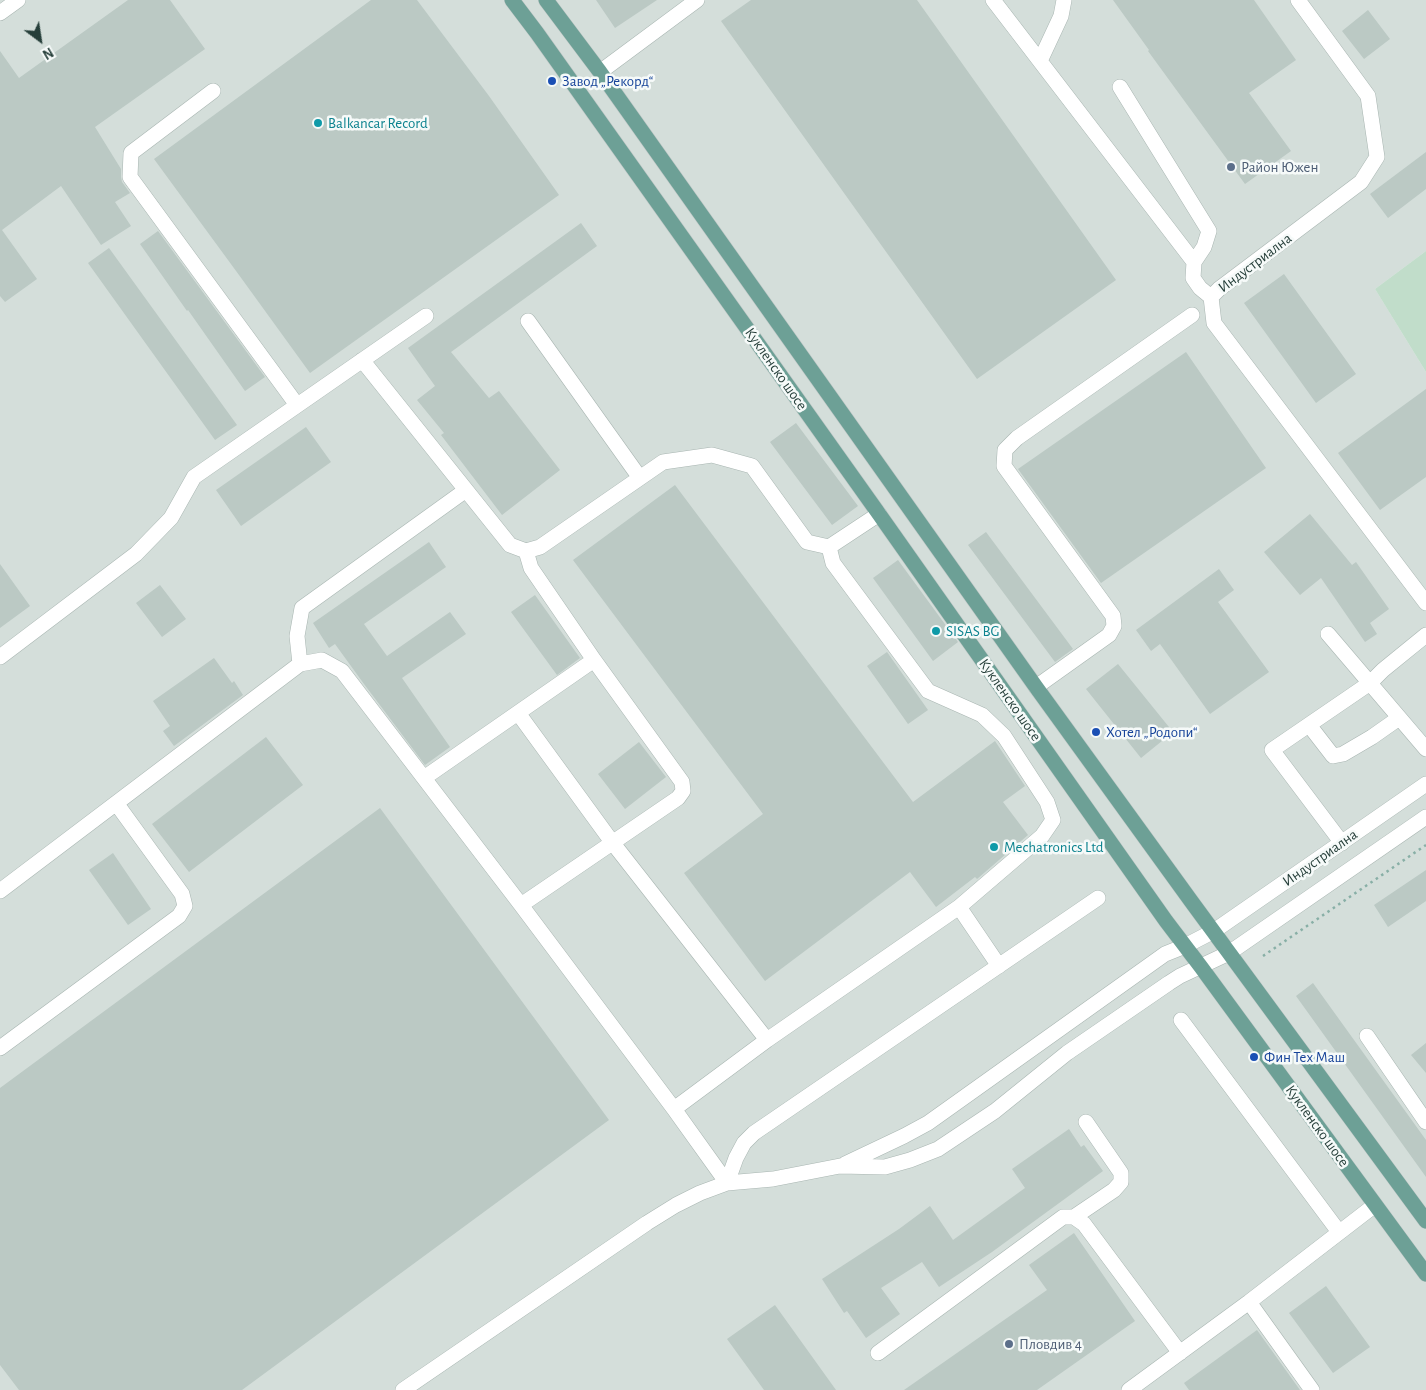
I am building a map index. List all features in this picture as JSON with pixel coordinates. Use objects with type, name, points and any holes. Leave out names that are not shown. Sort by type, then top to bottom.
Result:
[{"type":"main road","name":"Кукленско шосе","points":[[512,0],[879,514],[1166,921],[1426,1274]]},
{"type":"main road","name":"Кукленско шосе","points":[[546,0],[600,72],[1036,687],[1426,1221]]},
{"type":"street","points":[[0,13],[18,0]]},
{"type":"street","points":[[600,72],[697,0]]},
{"type":"street","points":[[993,0],[1194,262]]},
{"type":"street","points":[[1040,61],[1061,16],[1064,0]]},
{"type":"street","name":"Индустриална","points":[[1298,0],[1368,96],[1377,157],[1361,182],[1211,297],[1214,323],[1426,604]]},
{"type":"street","points":[[1120,86],[1209,231],[1204,248],[1194,262],[1193,278],[1200,288],[1211,297]]},
{"type":"street","points":[[213,92],[131,154],[130,177],[297,405]]},
{"type":"street","points":[[1036,687],[1109,635],[1114,626],[1113,616],[1004,466],[1005,450],[1017,438],[1192,315]]},
{"type":"street","points":[[0,657],[136,554],[171,518],[194,477],[426,316]]},
{"type":"street","points":[[528,321],[640,478]]},
{"type":"street","points":[[362,360],[510,545],[526,551],[540,547],[663,462],[712,455],[752,466],[807,542],[829,547],[879,514]]},
{"type":"street","points":[[300,664],[297,636],[302,608],[466,490]]},
{"type":"street","points":[[674,1109],[767,1040],[959,908],[1042,836],[1053,820],[1047,802],[1004,736],[982,715],[928,691],[833,563],[829,547]]},
{"type":"street","points":[[521,905],[678,798],[683,790],[682,782],[594,660],[531,568],[526,551]]},
{"type":"street","points":[[1328,634],[1426,749]]},
{"type":"street","points":[[1342,842],[1272,750],[1370,683],[1426,635]]},
{"type":"street","points":[[0,891],[300,664],[322,660],[342,671],[521,905],[727,1183]]},
{"type":"street","points":[[424,778],[594,660]]},
{"type":"street","points":[[518,713],[612,842],[767,1040]]},
{"type":"street","points":[[1309,725],[1333,756],[1343,754],[1400,718]]},
{"type":"street","name":"Индустриална","points":[[840,1166],[928,1123],[1165,954],[1214,932],[1426,784]]},
{"type":"street","points":[[0,1048],[179,916],[185,906],[182,894],[116,803]]},
{"type":"street","name":"Индустриална","points":[[840,1166],[885,1167],[938,1149],[995,1111],[1067,1053],[1169,983],[1229,953],[1426,817]]},
{"type":"street","points":[[727,1183],[744,1143],[754,1133],[1098,898]]},
{"type":"street","points":[[959,908],[999,966]]},
{"type":"street","points":[[1181,1020],[1339,1232]]},
{"type":"street","points":[[1367,1036],[1426,1122]]},
{"type":"street","points":[[1074,1218],[1114,1190],[1121,1182],[1120,1173],[1086,1122]]},
{"type":"street","points":[[403,1390],[425,1384],[676,1205],[700,1193],[727,1183],[773,1179],[840,1166]]},
{"type":"street","points":[[1129,1390],[1249,1302],[1375,1205]]},
{"type":"street","points":[[878,1352],[1063,1217],[1074,1218],[1084,1224],[1180,1352]]},
{"type":"street","points":[[1249,1302],[1312,1390]]},
{"type":"path","points":[[1263,956],[1426,844]]},
{"type":"shaded area","points":[[0,0],[1426,0],[1426,251],[1375,289],[1426,372],[1426,1390],[0,1390]]},
{"type":"green space","points":[[1426,251],[1426,372],[1375,289]]},
{"type":"building","points":[[128,0],[170,0],[205,49],[95,127],[121,169],[122,182],[130,193],[115,202],[131,226],[101,245],[61,186],[2,230],[37,279],[5,302],[0,296],[0,51],[19,78]]},
{"type":"building","points":[[371,0],[417,0],[489,96],[559,195],[310,373],[154,159]]},
{"type":"building","points":[[596,0],[657,0],[615,28]]},
{"type":"building","points":[[751,0],[917,0],[1116,280],[977,379],[721,21]]},
{"type":"building","points":[[1113,0],[1254,0],[1296,60],[1249,93],[1291,151],[1245,184]]},
{"type":"building","points":[[1368,10],[1390,39],[1364,59],[1342,31]]},
{"type":"building","points":[[1426,152],[1426,189],[1388,218],[1370,194]]},
{"type":"building","points":[[581,223],[597,246],[451,352],[489,398],[499,391],[560,470],[502,515],[441,435],[444,433],[417,400],[435,386],[408,348]]},
{"type":"building","points":[[158,231],[265,377],[245,391],[140,244]]},
{"type":"building","points":[[109,248],[237,425],[215,440],[88,263]]},
{"type":"building","points":[[1284,274],[1356,374],[1316,403],[1244,303]]},
{"type":"building","points":[[1186,352],[1266,468],[1101,583],[1018,469]]},
{"type":"building","points":[[1426,389],[1426,477],[1380,510],[1338,453]]},
{"type":"building","points":[[796,423],[858,506],[832,525],[770,442]]},
{"type":"building","points":[[306,427],[331,462],[241,526],[216,490]]},
{"type":"building","points":[[675,485],[913,802],[995,741],[1025,786],[1003,802],[1028,835],[977,879],[975,877],[936,907],[910,872],[765,981],[684,873],[763,814],[573,560]]},
{"type":"building","points":[[1310,514],[1352,565],[1356,562],[1389,609],[1370,623],[1377,634],[1365,642],[1321,578],[1300,595],[1264,552]]},
{"type":"building","points":[[986,532],[1073,649],[1055,662],[968,545]]},
{"type":"building","points":[[429,542],[446,567],[364,624],[387,656],[450,612],[466,634],[402,678],[450,747],[425,765],[335,644],[329,648],[313,623]]},
{"type":"building","points":[[898,560],[958,642],[933,661],[873,578]]},
{"type":"building","points":[[0,564],[30,606],[0,628]]},
{"type":"building","points":[[1219,569],[1234,590],[1218,602],[1269,672],[1210,714],[1160,644],[1151,651],[1136,630]]},
{"type":"building","points":[[160,585],[186,619],[162,637],[136,603]]},
{"type":"building","points":[[535,595],[580,658],[557,675],[511,612]]},
{"type":"building","points":[[887,652],[928,710],[908,724],[867,666]]},
{"type":"building","points":[[214,658],[232,683],[234,681],[243,695],[174,746],[163,731],[170,726],[153,701]]},
{"type":"building","points":[[1118,664],[1173,732],[1141,758],[1086,689]]},
{"type":"building","points":[[266,737],[303,785],[189,872],[152,824]]},
{"type":"building","points":[[639,742],[666,777],[625,809],[598,774]]},
{"type":"building","points":[[380,808],[609,1120],[242,1390],[19,1390],[0,1365],[0,1088]]},
{"type":"building","points":[[113,853],[151,909],[128,925],[89,870]]},
{"type":"building","points":[[1426,870],[1426,901],[1388,927],[1374,905]]},
{"type":"building","points":[[1313,983],[1426,1140],[1426,1177],[1296,996]]},
{"type":"building","points":[[1426,1043],[1426,1073],[1411,1055]]},
{"type":"building","points":[[1069,1129],[1081,1147],[1084,1145],[1103,1171],[992,1252],[939,1287],[922,1262],[881,1288],[900,1314],[866,1338],[847,1311],[844,1313],[822,1279],[899,1229],[930,1206],[953,1240],[1025,1188],[1012,1169]]},
{"type":"building","points":[[1074,1233],[1135,1321],[1037,1390],[904,1390],[1047,1290],[1029,1265]]},
{"type":"building","points":[[1326,1286],[1370,1347],[1333,1373],[1289,1313]]},
{"type":"building","points":[[775,1305],[836,1390],[764,1390],[727,1339]]},
{"type":"building","points":[[1257,1330],[1300,1390],[1189,1390],[1184,1383]]},
{"type":"place","name":"Завод „Рекорд“","points":[[552,81]]},
{"type":"place","name":"Balkancar Record","points":[[318,123]]},
{"type":"place","name":"Район Южен","points":[[1231,167]]},
{"type":"place","name":"SISAS BG","points":[[936,631]]},
{"type":"place","name":"Хотел „Родопи“","points":[[1096,732]]},
{"type":"place","name":"Mechatronics Ltd","points":[[994,847]]},
{"type":"place","name":"Фин Тех Маш","points":[[1254,1057]]},
{"type":"place","name":"Пловдив 4","points":[[1009,1344]]}]
